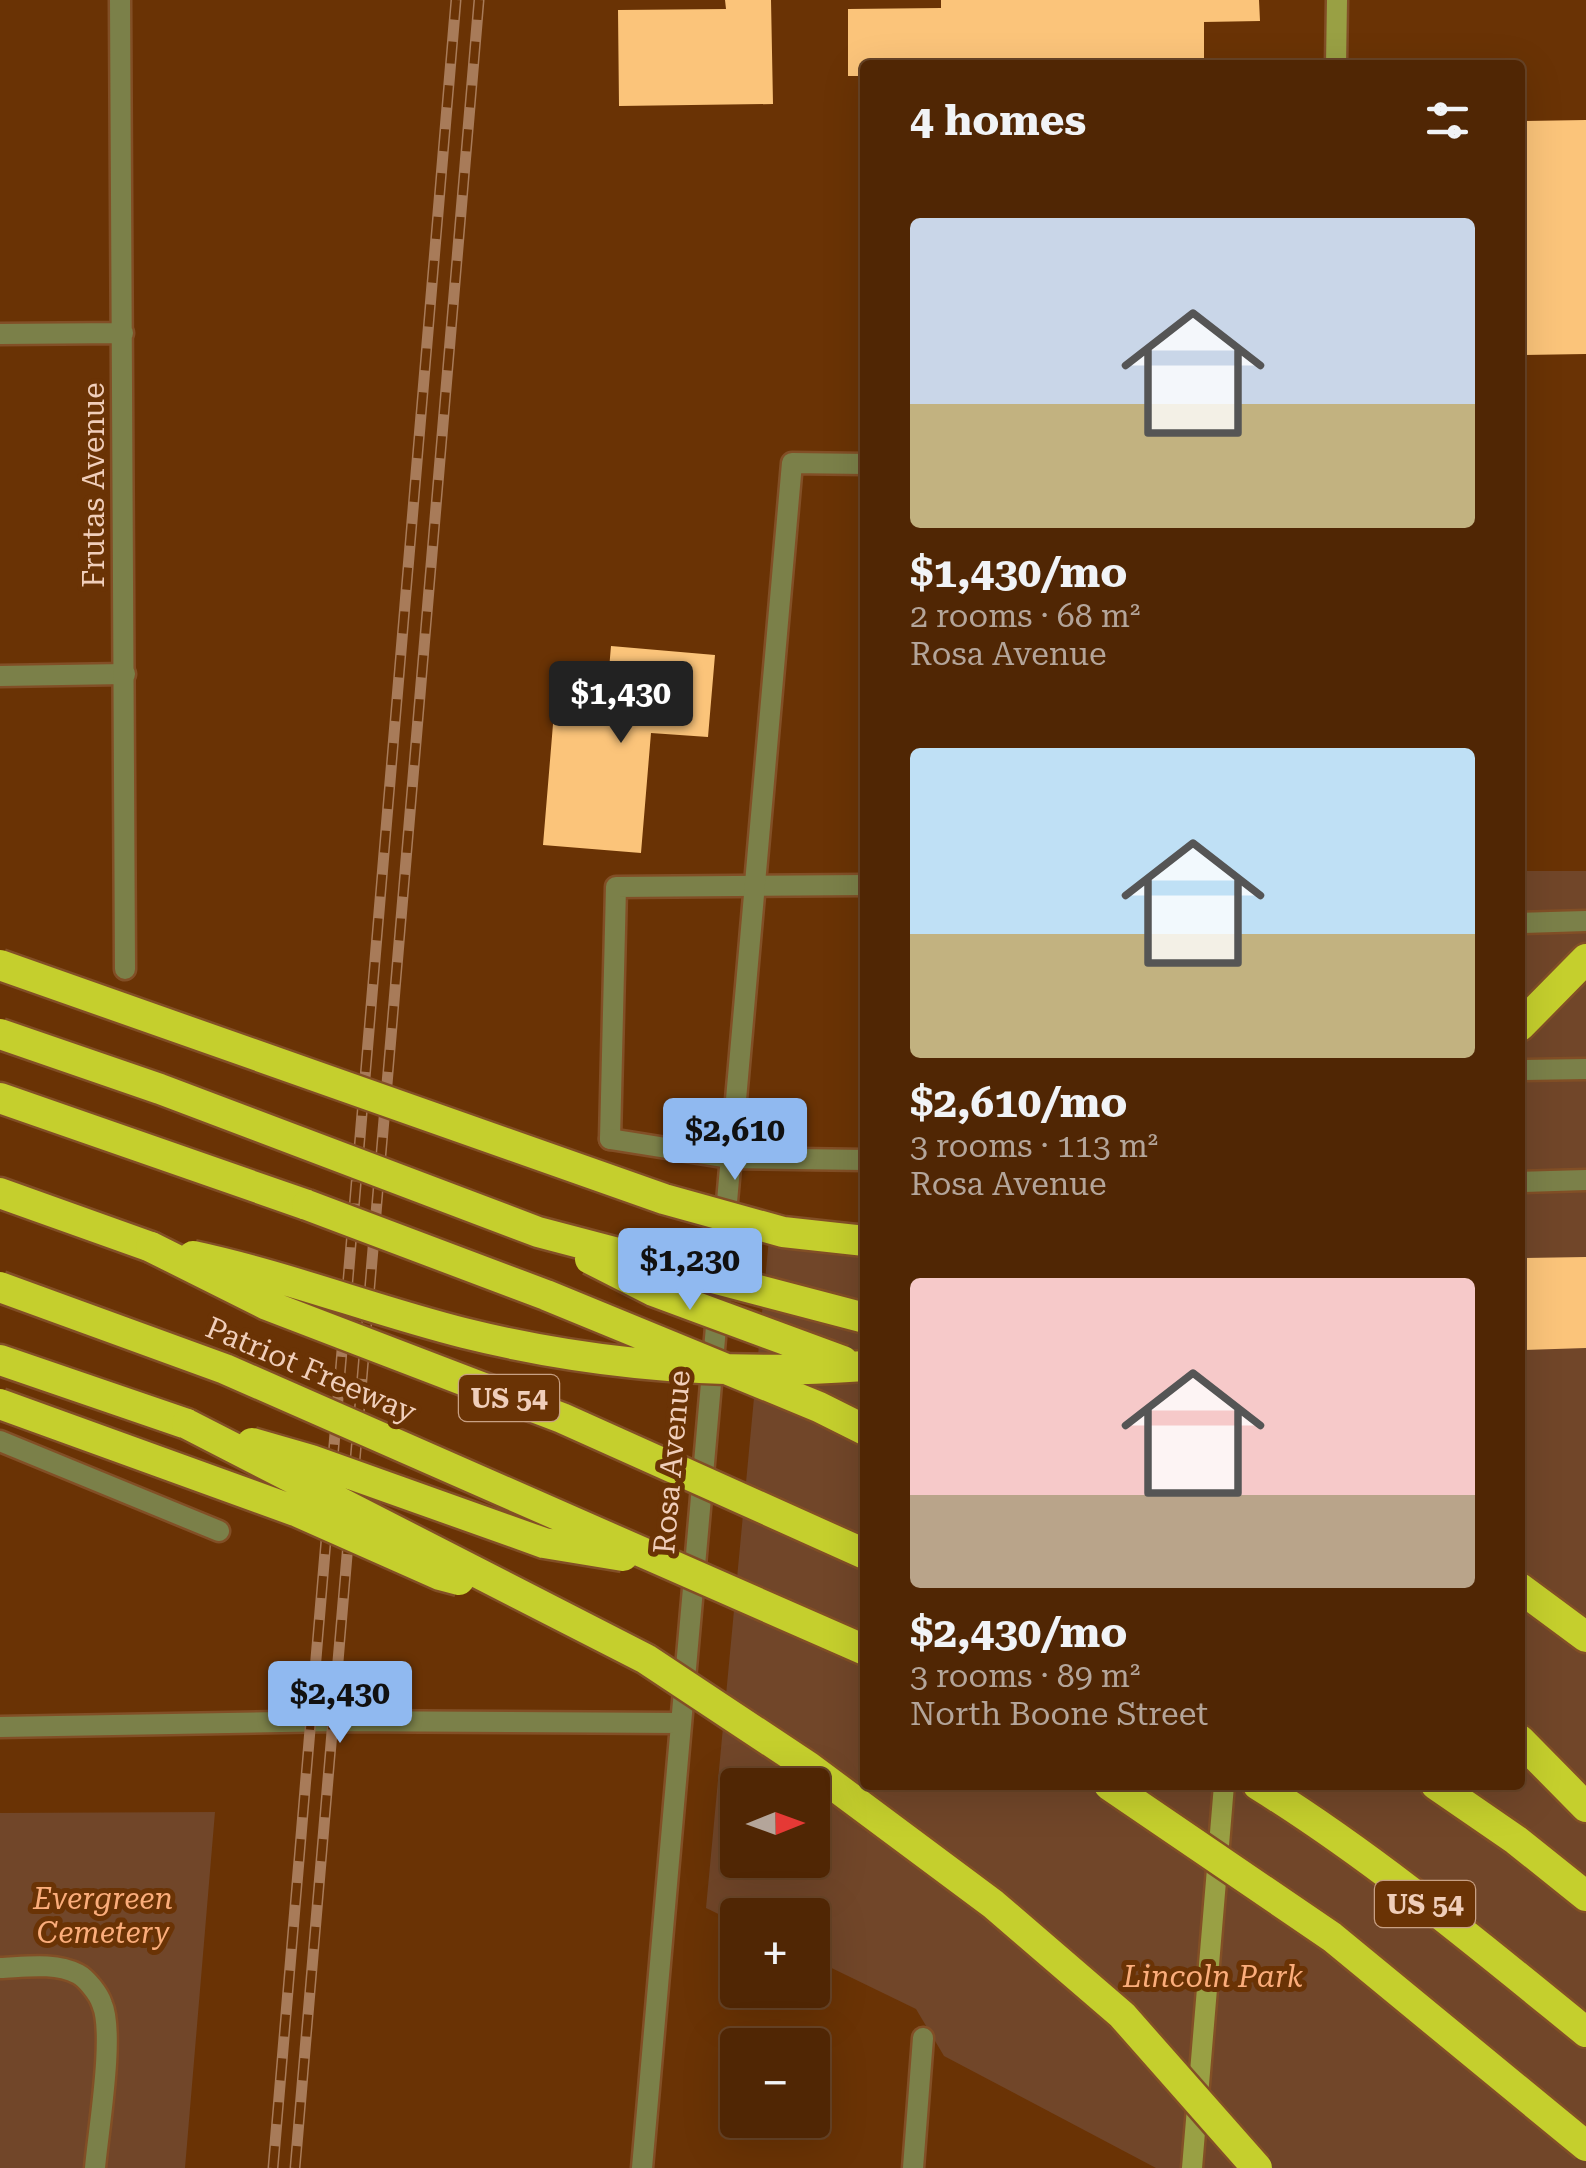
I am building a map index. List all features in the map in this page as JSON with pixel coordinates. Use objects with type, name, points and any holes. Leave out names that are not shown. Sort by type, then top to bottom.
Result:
[{"type":"highway","points":[[1525,1021],[1586,959]]},
{"type":"highway","points":[[0,965],[664,1199],[784,1232],[860,1240]]},
{"type":"highway","points":[[0,1034],[160,1089],[538,1232],[860,1317]]},
{"type":"highway","points":[[0,1098],[307,1205],[546,1296],[819,1406],[860,1427]]},
{"type":"highway","name":"Patriot Freeway","points":[[0,1193],[152,1247],[267,1305],[562,1418],[860,1552]]},
{"type":"highway","points":[[538,1232],[653,1291],[860,1365]]},
{"type":"highway","points":[[152,1247],[259,1270],[462,1332],[553,1352],[672,1368],[860,1367]]},
{"type":"highway","name":"Patriot Freeway","points":[[0,1287],[225,1369],[860,1648]]},
{"type":"highway","points":[[0,1360],[187,1424],[311,1460],[544,1543],[668,1564]]},
{"type":"highway","points":[[0,1404],[298,1512],[440,1575],[528,1597]]},
{"type":"highway","points":[[187,1424],[646,1659],[809,1767],[993,1904],[1122,2014],[1257,2168]]},
{"type":"highway","points":[[1525,1592],[1586,1637]]},
{"type":"highway","points":[[1525,1745],[1586,1806]]},
{"type":"highway","name":"US 54","points":[[1116,1790],[1332,1937],[1586,2146]]},
{"type":"highway","name":"US 54","points":[[1266,1790],[1306,1814],[1586,2032]]},
{"type":"highway","points":[[1443,1790],[1516,1840],[1586,1896]]},
{"type":"street","name":"Frutas Avenue","points":[[120,0],[125,970]]},
{"type":"street","points":[[1336,60],[1337,0]]},
{"type":"street","points":[[0,334],[123,333]]},
{"type":"street","name":"Rosa Avenue","points":[[642,2168],[792,463],[860,464]]},
{"type":"street","points":[[0,676],[125,674]]},
{"type":"street","points":[[860,885],[616,887],[610,1138],[729,1158],[860,1160]]},
{"type":"street","points":[[1525,923],[1586,921]]},
{"type":"street","points":[[1525,1070],[1586,1069]]},
{"type":"street","points":[[1525,1182],[1586,1180]]},
{"type":"street","points":[[0,1441],[219,1531]]},
{"type":"street","points":[[0,1727],[334,1722],[680,1723]]},
{"type":"street","points":[[1192,2168],[1224,1790]]},
{"type":"street","points":[[0,1968],[50,1966],[68,1970],[82,1975],[102,2004],[107,2031],[95,2168]]},
{"type":"street","points":[[912,2168],[923,2038]]},
{"type":"green space","name":"Lincoln Park","points":[[1525,871],[1586,871],[1586,2168],[1156,2168],[944,2056],[916,2009],[830,1967],[830,1898],[720,1898],[720,1915],[706,1908],[771,1217],[860,1223],[860,1790],[1525,1790]]},
{"type":"green space","name":"Evergreen Cemetery","points":[[215,1812],[185,2168],[0,2168],[0,1813]]},
{"type":"building","points":[[725,0],[771,0],[773,104],[619,106],[618,10],[726,9]]},
{"type":"building","points":[[941,0],[1259,0],[1260,21],[1204,22],[1204,60],[860,60],[860,76],[848,76],[848,9],[941,8]]},
{"type":"building","points":[[1586,120],[1586,354],[1525,355],[1525,121]]},
{"type":"building","points":[[611,646],[715,655],[708,737],[651,733],[641,853],[543,845],[555,700],[606,704]]},
{"type":"building","points":[[1586,1257],[1586,1348],[1525,1350],[1525,1258]]},
{"type":"railway","points":[[273,2168],[456,0]]},
{"type":"railway","points":[[295,2168],[479,0]]}]
